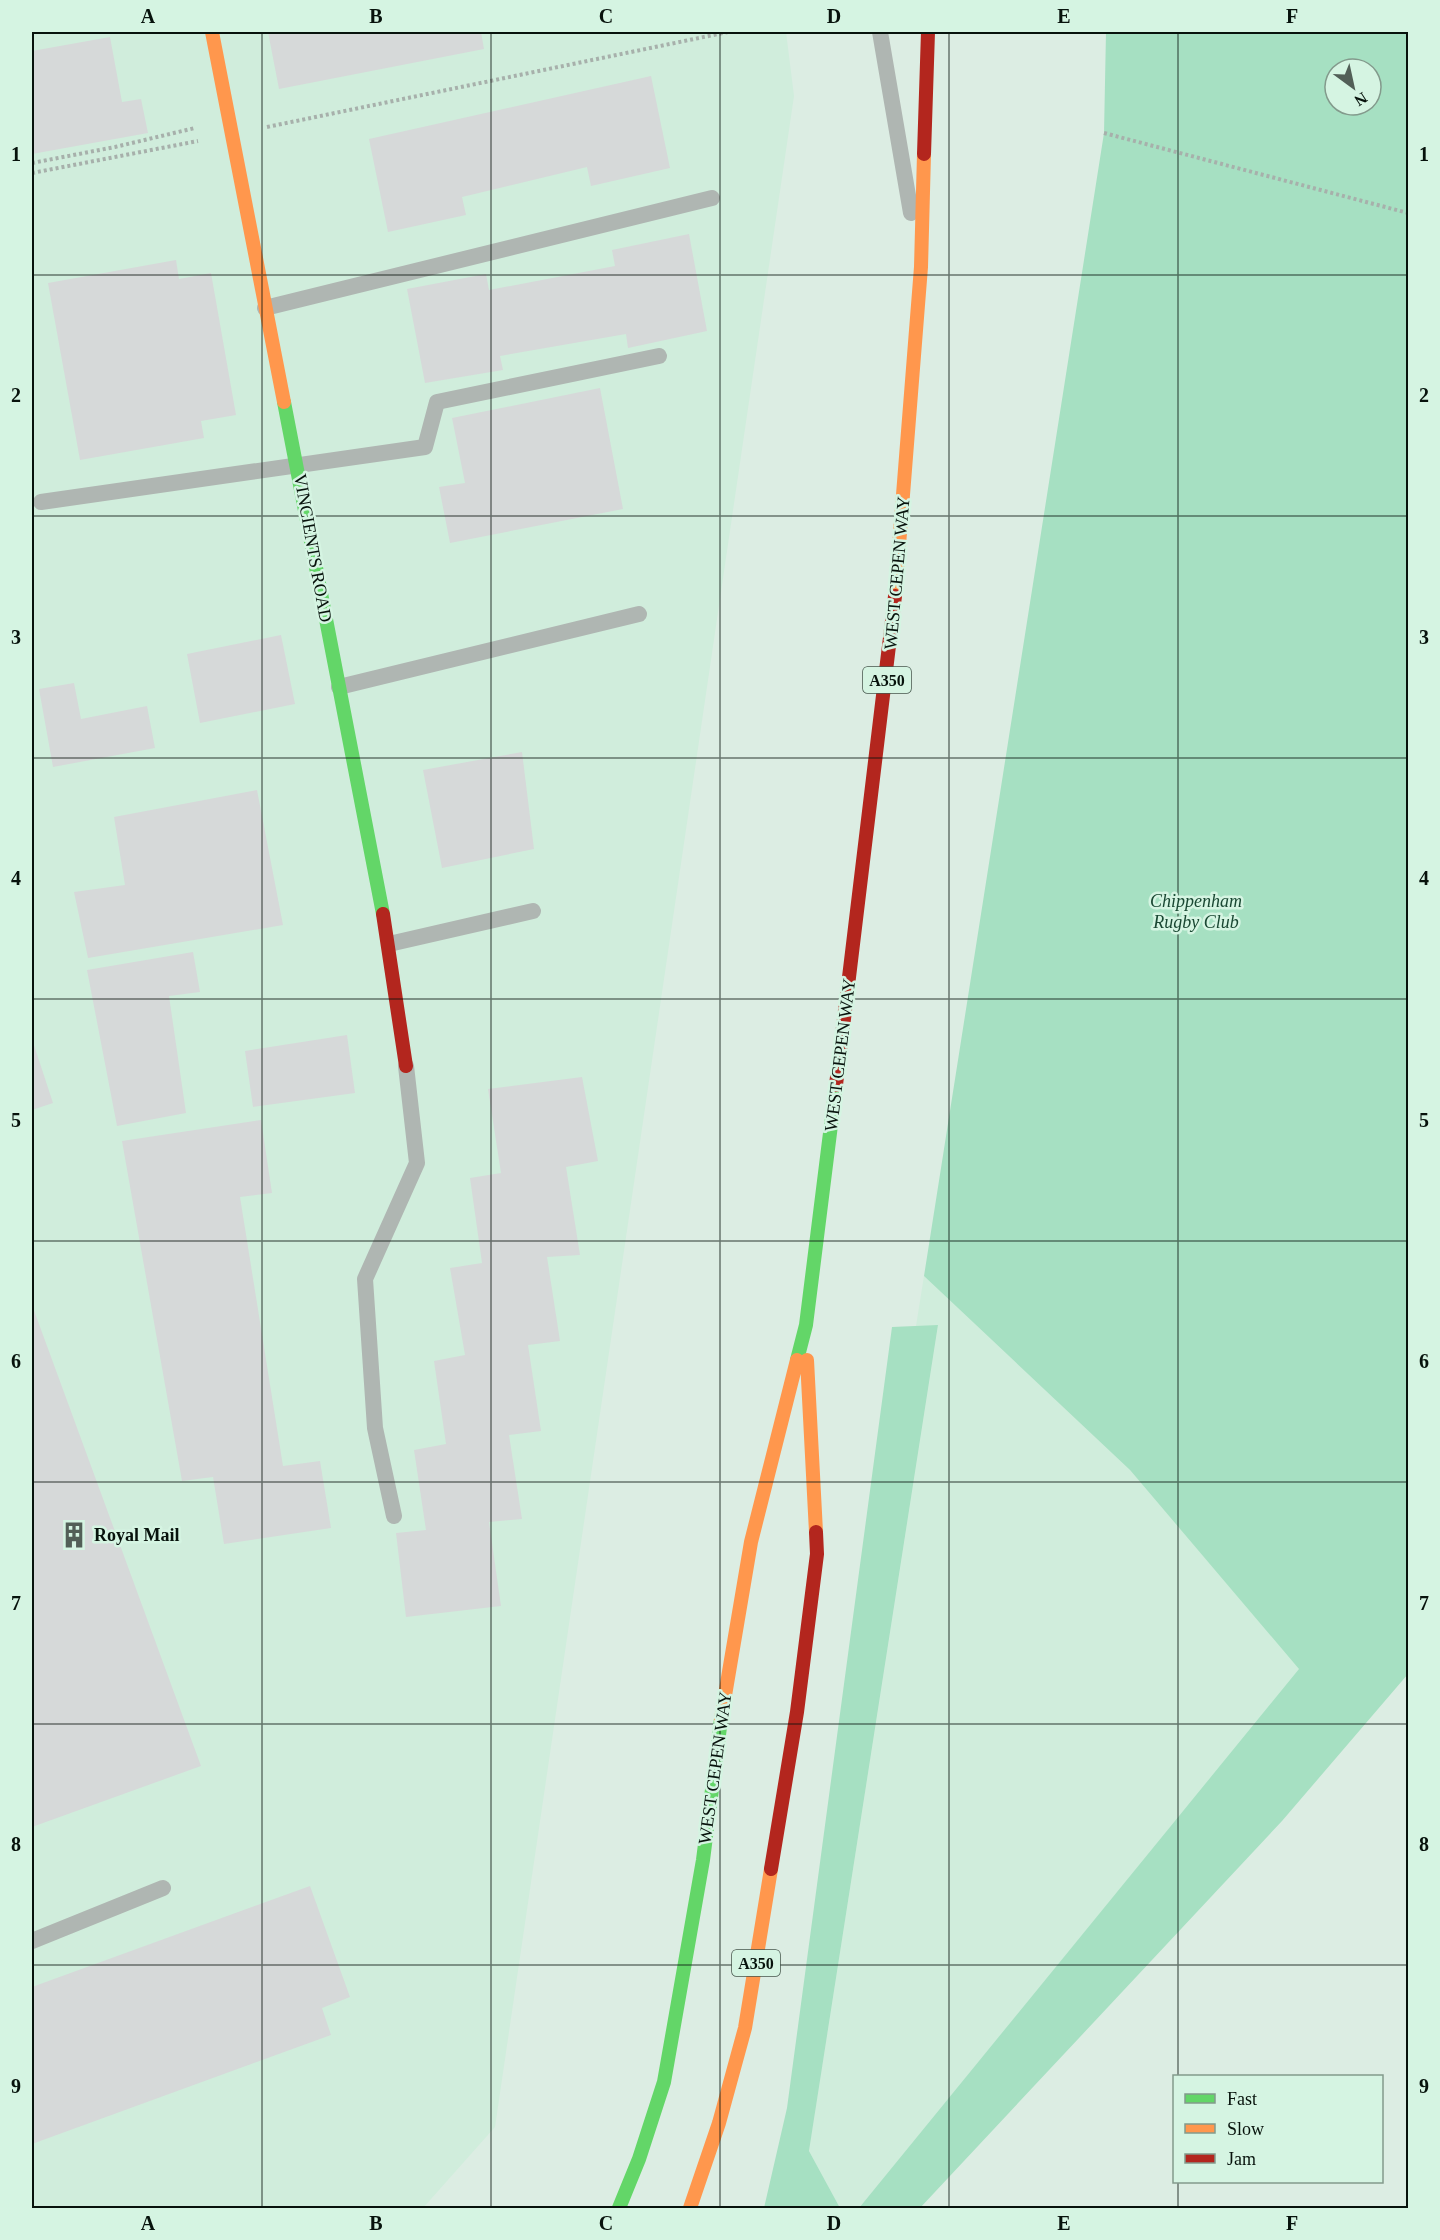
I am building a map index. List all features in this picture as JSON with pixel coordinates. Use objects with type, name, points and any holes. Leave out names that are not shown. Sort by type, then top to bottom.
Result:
[{"type":"main road","name":"VINCIENTS ROAD","points":[[212,32],[389,944],[406,1066]]},
{"type":"main road","name":"WEST CEPEN WAY","points":[[619,2208],[639,2159],[664,2082],[703,1860],[723,1707],[751,1542],[806,1325],[894,615],[921,267],[928,32]]},
{"type":"main road","name":"WEST CEPEN WAY","points":[[690,2208],[719,2123],[745,2028],[797,1712],[817,1554],[806,1325]]},
{"type":"lane","points":[[880,32],[921,267]]},
{"type":"lane","points":[[265,308],[712,198]]},
{"type":"lane","points":[[41,502],[425,447],[437,402],[659,356]]},
{"type":"lane","points":[[339,687],[639,614]]},
{"type":"lane","points":[[389,944],[533,911]]},
{"type":"lane","points":[[394,1516],[375,1428],[365,1279],[417,1164],[406,1066]]},
{"type":"lane","points":[[32,1941],[163,1888]]},
{"type":"path","points":[[32,173],[232,135],[728,32]]},
{"type":"path","points":[[32,163],[115,147],[229,120]]},
{"type":"path","points":[[1104,133],[1408,213]]},
{"type":"shaded area","points":[[32,32],[786,32],[794,96],[495,2127],[423,2208],[32,2208]]},
{"type":"shaded area","points":[[924,1276],[1130,1470],[1300,1669],[859,2208],[840,2208],[809,2151],[938,1326],[916,1326]]},
{"type":"green space","name":"Chippenham Rugby Club","points":[[1106,32],[1408,32],[1408,1674],[1282,1821],[920,2208],[859,2208],[1299,1669],[1130,1470],[924,1276],[1104,133]]},
{"type":"green space","points":[[938,1325],[809,2151],[840,2208],[764,2208],[787,2108],[892,1327]]},
{"type":"building","points":[[268,32],[481,32],[484,49],[279,89]]},
{"type":"building","points":[[110,37],[122,102],[141,99],[148,133],[32,154],[32,51]]},
{"type":"building","points":[[651,76],[670,168],[591,186],[587,167],[462,197],[466,215],[388,232],[369,139]]},
{"type":"building","points":[[689,234],[707,331],[628,348],[626,334],[500,356],[503,370],[425,383],[407,289],[486,274],[489,290],[615,266],[612,250]]},
{"type":"building","points":[[176,260],[179,279],[211,273],[236,415],[201,421],[204,438],[80,460],[48,283]]},
{"type":"building","points":[[600,388],[623,509],[450,543],[439,487],[465,483],[452,418]]},
{"type":"building","points":[[281,635],[295,704],[200,723],[187,654]]},
{"type":"building","points":[[74,683],[81,719],[147,706],[155,748],[53,767],[39,689]]},
{"type":"building","points":[[522,752],[534,849],[442,868],[423,770]]},
{"type":"building","points":[[257,790],[283,925],[88,958],[74,892],[125,885],[114,817]]},
{"type":"building","points":[[193,952],[200,992],[169,996],[186,1113],[117,1126],[87,970]]},
{"type":"building","points":[[347,1035],[355,1093],[253,1107],[245,1051]]},
{"type":"building","points":[[32,1039],[53,1103],[32,1110]]},
{"type":"building","points":[[582,1077],[598,1161],[566,1167],[580,1255],[547,1257],[560,1341],[528,1345],[541,1431],[509,1435],[522,1519],[489,1522],[501,1606],[406,1617],[396,1533],[426,1530],[414,1450],[446,1444],[434,1361],[465,1355],[450,1268],[482,1263],[470,1178],[501,1173],[488,1089]]},
{"type":"building","points":[[261,1120],[272,1193],[240,1197],[283,1466],[320,1461],[331,1528],[224,1544],[213,1477],[182,1481],[122,1141]]},
{"type":"building","name":"Royal Mail","points":[[32,1305],[201,1766],[32,1827]]},
{"type":"building","points":[[310,1886],[350,1997],[322,2008],[331,2035],[32,2144],[32,1987]]},
{"type":"traffic: fast","points":[[284,402],[383,914]]},
{"type":"traffic: fast","points":[[797,1360],[806,1325],[836,1085]]},
{"type":"traffic: fast","points":[[619,2208],[639,2159],[664,2082],[703,1860],[721,1719]]},
{"type":"traffic: slow","points":[[212,32],[284,402]]},
{"type":"traffic: slow","points":[[895,596],[921,267],[924,154]]},
{"type":"traffic: slow","points":[[721,1719],[751,1542],[797,1360]]},
{"type":"traffic: slow","points":[[807,1360],[816,1532]]},
{"type":"traffic: slow","points":[[690,2208],[719,2123],[745,2028],[771,1869]]},
{"type":"traffic: jam","points":[[924,154],[928,32]]},
{"type":"traffic: jam","points":[[836,1085],[895,596]]},
{"type":"traffic: jam","points":[[383,914],[406,1066]]},
{"type":"traffic: jam","points":[[771,1869],[797,1712],[817,1554],[816,1532]]},
{"type":"place","name":"Royal Mail","points":[[74,1535]]}]
